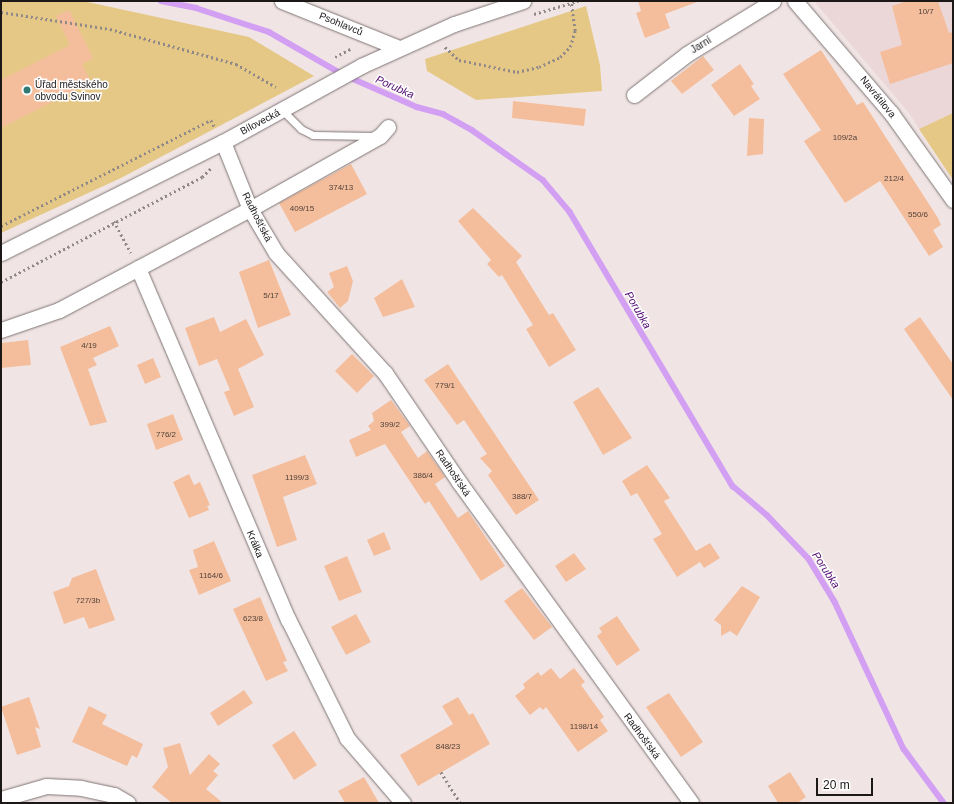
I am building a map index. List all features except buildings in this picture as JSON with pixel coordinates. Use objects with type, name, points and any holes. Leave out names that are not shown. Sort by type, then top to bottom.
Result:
[{"type":"street","name":"Psohlavců","points":[[282,1],[399,48]]},
{"type":"street","name":"Bílovecká","points":[[1,253],[225,147],[317,89],[360,66],[454,24],[523,1]]},
{"type":"street","name":"Jarní","points":[[634,95],[687,54],[773,1]]},
{"type":"street","name":"Navrátilova","points":[[795,1],[891,113],[953,200]]},
{"type":"street","points":[[1,330],[59,310],[250,209],[384,132]]},
{"type":"street","name":"Radhošťská","points":[[225,147],[250,209],[276,253],[385,373],[459,482],[691,803]]},
{"type":"street","name":"Králka","points":[[138,268],[288,619],[347,738],[403,803]]},
{"type":"street","points":[[1,799],[46,786],[81,788],[114,795],[128,803]]},
{"type":"lane","points":[[282,110],[301,129],[313,135],[384,132]]},
{"type":"path","points":[[445,47],[459,60],[517,72],[539,67],[560,57],[570,47],[575,31],[571,3]]},
{"type":"path","points":[[1,12],[110,29],[236,64],[276,87]]},
{"type":"path","points":[[1,226],[211,120]]},
{"type":"path","points":[[1,282],[114,221],[202,178],[225,147]]},
{"type":"path","points":[[114,221],[138,268]]},
{"type":"path","points":[[441,772],[460,803]]},
{"type":"shaded area","points":[[1,1],[83,1],[249,37],[314,76],[121,178],[1,233]]},
{"type":"shaded area","points":[[814,1],[953,1],[953,113],[919,129],[909,113]]},
{"type":"shaded area","points":[[586,6],[600,65],[602,91],[476,100],[427,71],[425,59]]},
{"type":"shaded area","points":[[953,113],[953,180],[919,129]]},
{"type":"waterway","name":"Porubka","points":[[161,1],[196,8],[269,32],[342,74],[417,107],[443,114],[472,130],[543,180],[570,212],[733,486],[767,515],[809,559],[835,602],[904,749],[944,803]]},
{"type":"place","name":"Úřad městského obvodu Svinov","points":[[27,90]]}]
